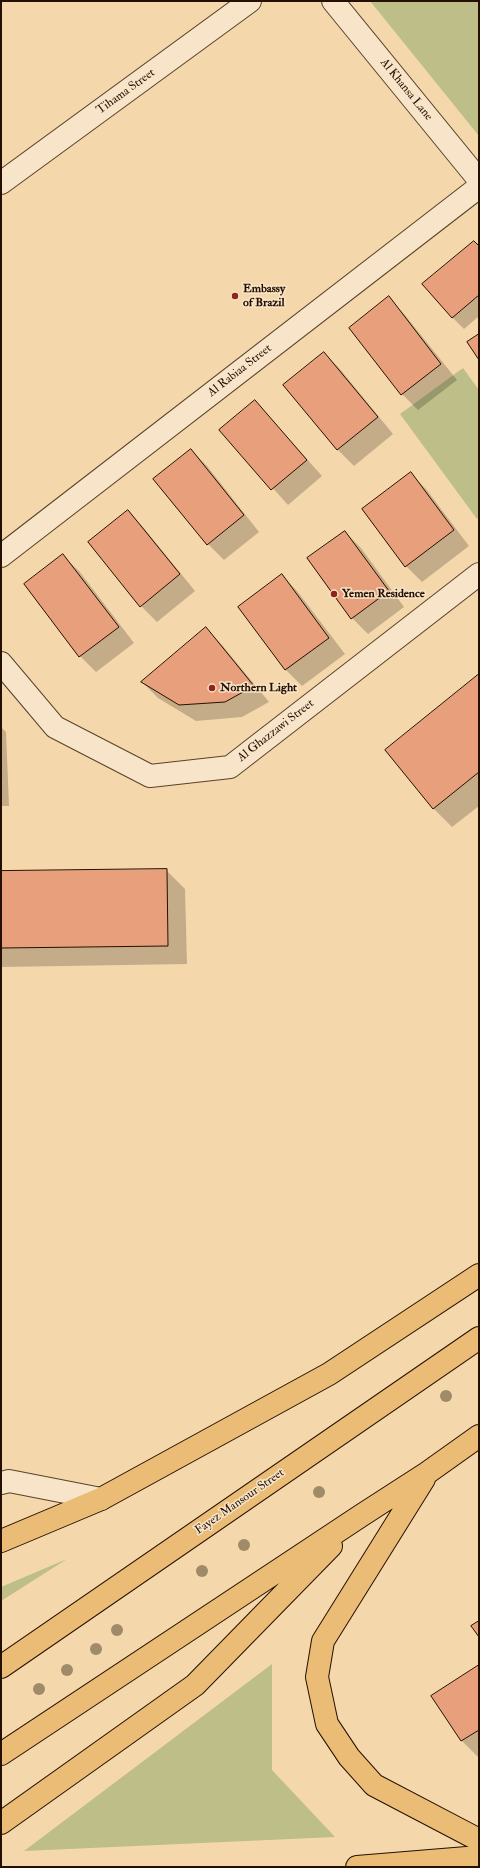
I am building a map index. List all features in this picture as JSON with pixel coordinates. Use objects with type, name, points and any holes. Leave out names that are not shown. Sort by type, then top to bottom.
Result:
[{"type":"highway","points":[[1,1541],[101,1499],[329,1374],[479,1275]]},
{"type":"highway","name":"Fayez Mansour Street","points":[[1,1667],[479,1338]]},
{"type":"highway","points":[[1,1754],[362,1514],[428,1473],[479,1436]]},
{"type":"highway","points":[[428,1473],[323,1641],[317,1677],[327,1724],[349,1757],[374,1785],[479,1840]]},
{"type":"highway","points":[[1,1823],[195,1685],[362,1514]]},
{"type":"highway","points":[[357,1867],[479,1857]]},
{"type":"street","name":"Tihama Street","points":[[1,183],[250,1]]},
{"type":"street","name":"Al Khansa Lane","points":[[333,1],[479,180]]},
{"type":"street","name":"Al Rabiaa Street","points":[[1,556],[479,187]]},
{"type":"street","name":"Al Ghazzawi Street","points":[[1,663],[55,726],[150,776],[230,767],[479,574]]},
{"type":"street","points":[[1,1483],[9,1481],[101,1499]]},
{"type":"green space","points":[[370,1],[479,1],[479,136]]},
{"type":"green space","points":[[463,368],[479,390],[479,517],[477,519],[400,414]]},
{"type":"green space","points":[[67,1559],[1,1601],[1,1587]]},
{"type":"green space","points":[[272,1664],[272,1770],[335,1837],[24,1851]]},
{"type":"building","points":[[474,241],[479,246],[479,295],[452,318],[422,284]]},
{"type":"building","points":[[389,296],[441,364],[401,395],[349,328]]},
{"type":"building","points":[[479,334],[479,360],[467,342]]},
{"type":"building","points":[[324,352],[378,417],[337,450],[283,385]]},
{"type":"building","points":[[255,400],[307,460],[271,490],[219,430]]},
{"type":"building","points":[[191,449],[244,515],[207,545],[153,479]]},
{"type":"building","points":[[411,472],[454,530],[405,567],[362,509]]},
{"type":"building","points":[[128,510],[180,574],[140,607],[88,542]]},
{"type":"building","points":[[345,531],[389,591],[351,619],[307,558]]},
{"type":"building","points":[[63,554],[119,627],[79,657],[24,584]]},
{"type":"building","points":[[282,574],[329,638],[285,670],[238,607]]},
{"type":"building","points":[[206,627],[254,686],[225,702],[179,705],[141,682]]},
{"type":"building","points":[[479,674],[479,772],[433,809],[385,750]]},
{"type":"building","points":[[167,869],[168,946],[1,948],[1,871]]},
{"type":"building","points":[[479,1621],[479,1637],[471,1626]]},
{"type":"building","points":[[479,1665],[479,1730],[461,1741],[431,1696]]},
{"type":"place","name":"Embassy of Brazil","points":[[235,296]]},
{"type":"place","name":"Yemen Residence","points":[[334,594]]},
{"type":"place","name":"Northern Light","points":[[212,688]]}]
